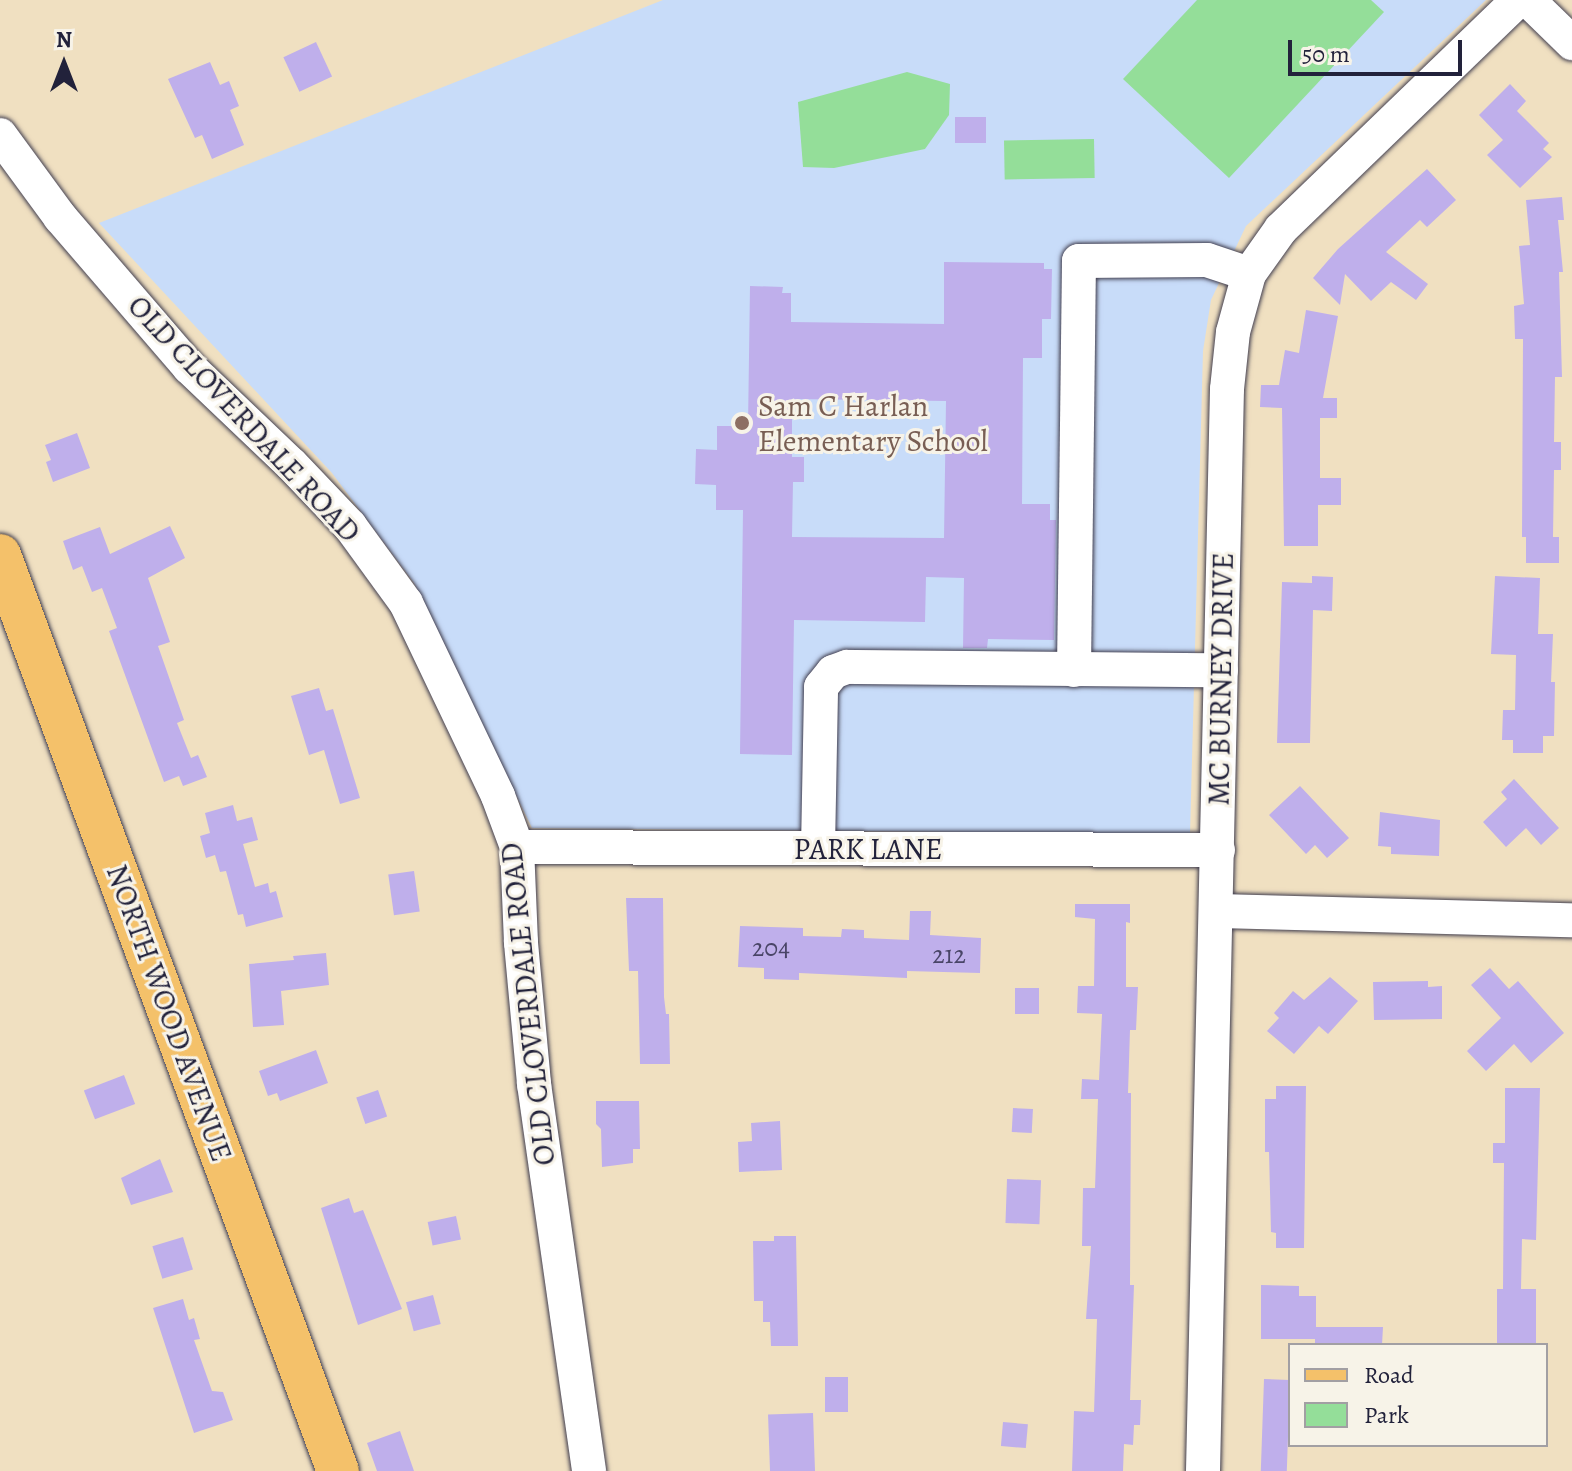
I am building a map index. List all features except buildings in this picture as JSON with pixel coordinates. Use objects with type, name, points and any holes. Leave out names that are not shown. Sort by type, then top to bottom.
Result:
[{"type":"main road","name":"NORTH WOOD AVENUE","points":[[0,555],[338,1471]]},
{"type":"street","name":"MC BURNEY DRIVE","points":[[1203,1471],[1227,389],[1233,332],[1249,274],[1281,229],[1518,0]]},
{"type":"street","points":[[1528,0],[1572,43]]},
{"type":"street","name":"OLD CLOVERDALE ROAD","points":[[0,135],[60,217],[133,303],[189,367],[331,504],[406,603],[498,796],[517,847],[521,943],[534,1084],[589,1471]]},
{"type":"street","points":[[1074,670],[1079,261],[1207,260],[1249,274]]},
{"type":"street","points":[[818,848],[821,687],[833,672],[847,667],[1221,670]]},
{"type":"street","name":"PARK LANE","points":[[517,847],[1218,850]]},
{"type":"street","points":[[1217,911],[1572,920]]},
{"type":"shaded area","name":"Sam C Harlan Elementary School","points":[[663,0],[1486,0],[1246,226],[1211,300],[1203,351],[1190,834],[532,828],[414,583],[332,473],[99,223]]},
{"type":"green space","points":[[1197,0],[1371,0],[1384,12],[1229,178],[1123,79]]},
{"type":"green space","points":[[907,72],[950,84],[949,115],[925,149],[834,168],[803,167],[798,102]]},
{"type":"green space","points":[[1094,139],[1095,178],[1005,180],[1004,141]]},
{"type":"place","name":"Sam C Harlan Elementary School","points":[[742,423]]}]
